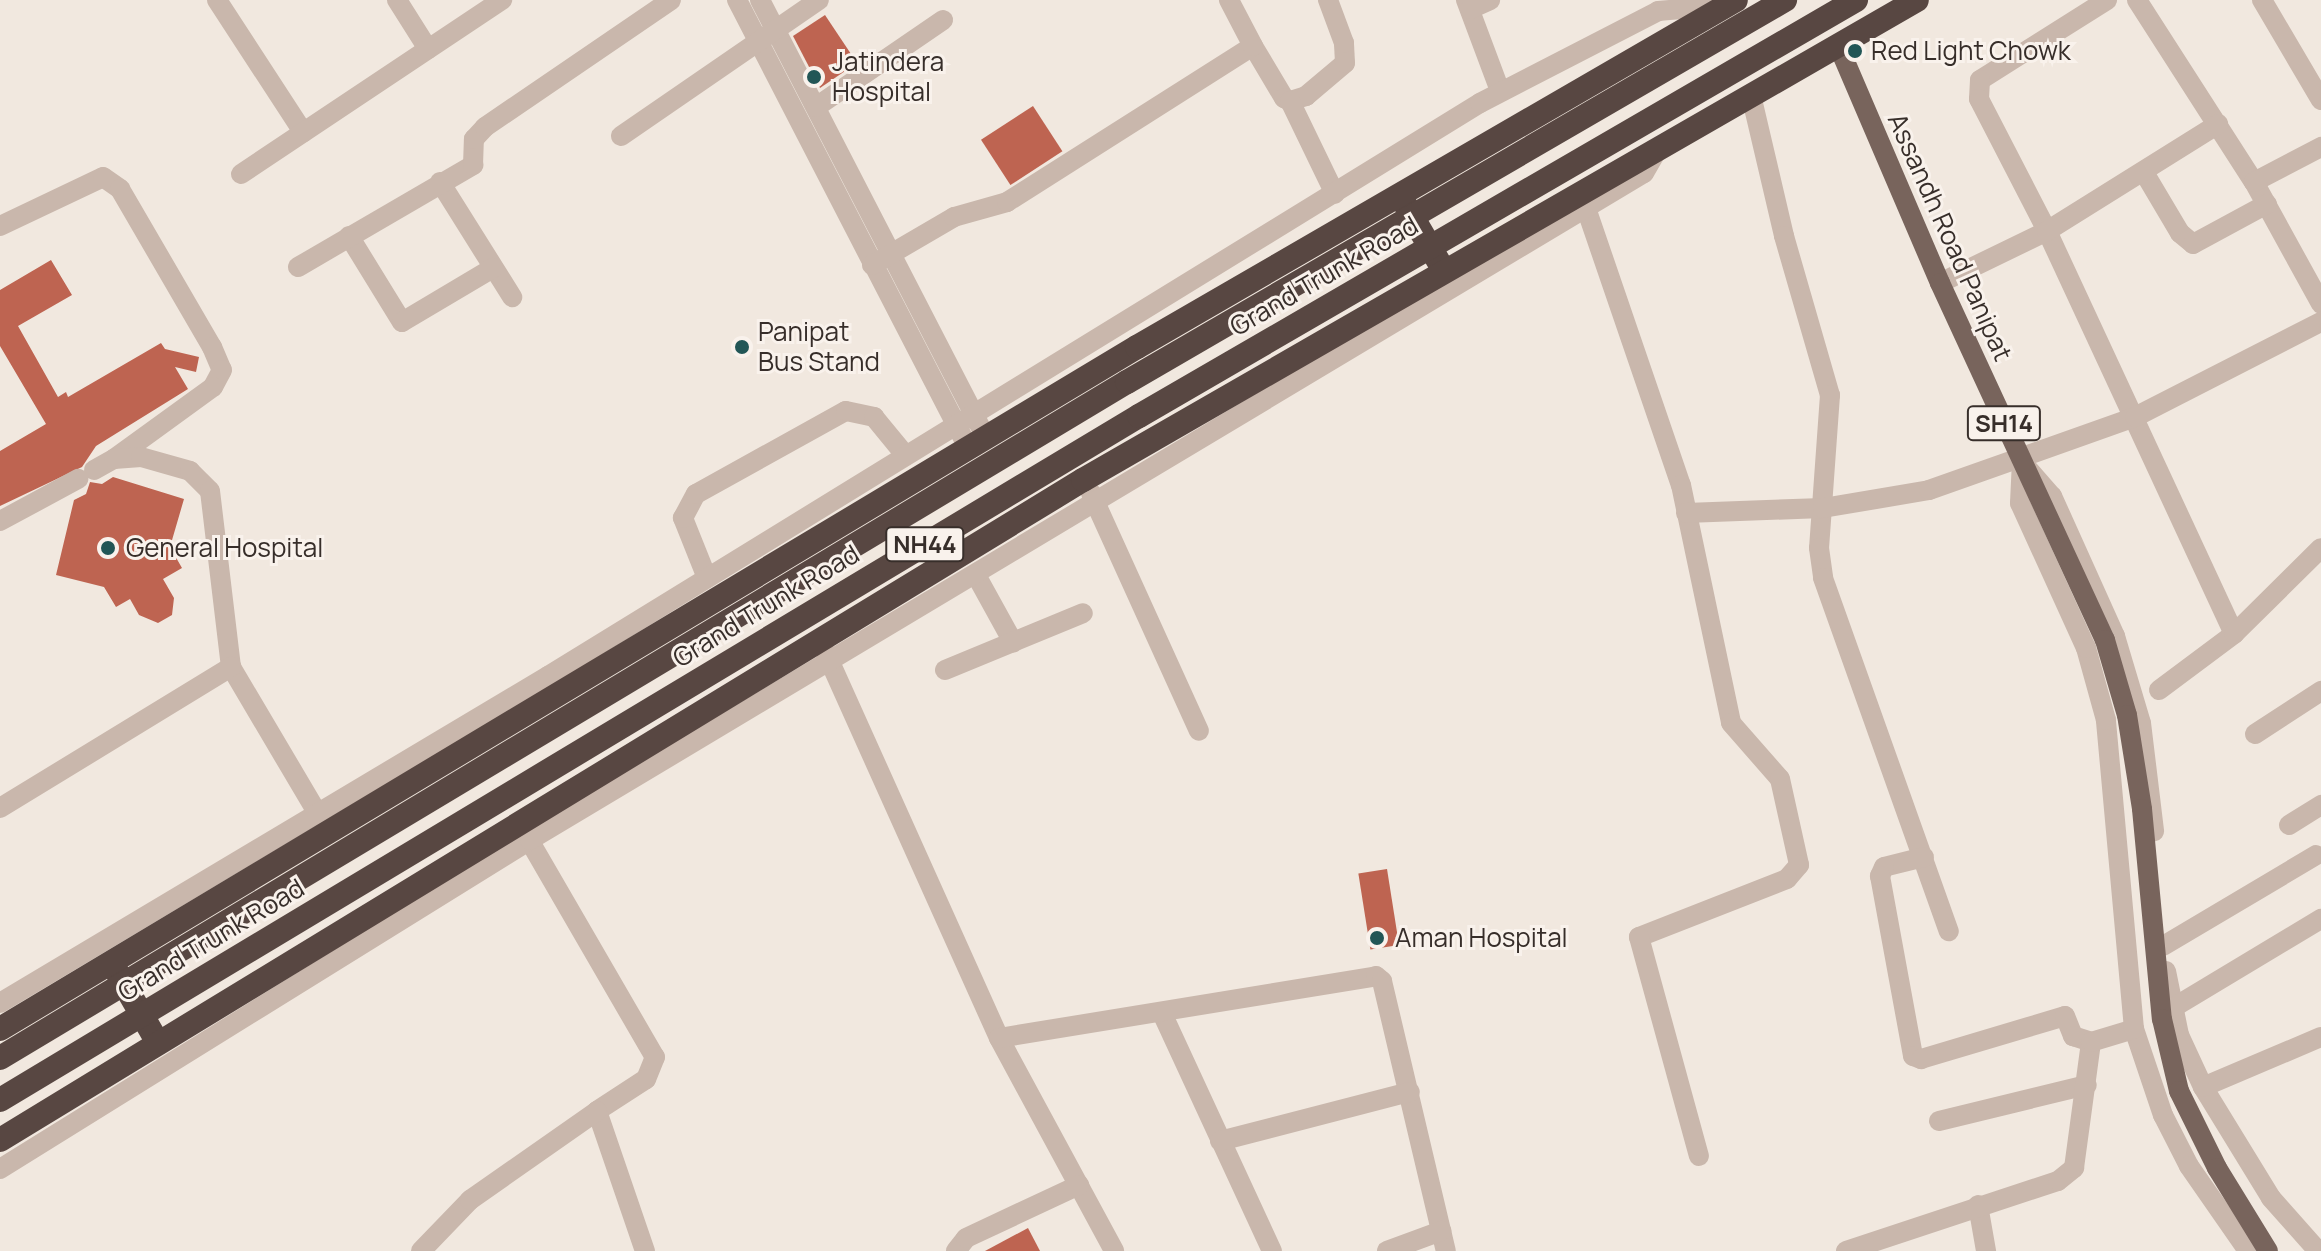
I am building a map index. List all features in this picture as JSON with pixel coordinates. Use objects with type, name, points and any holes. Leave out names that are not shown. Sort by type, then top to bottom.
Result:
[{"type":"highway","name":"Grand Trunk Road","points":[[0,1058],[1127,382],[1785,0]]},
{"type":"highway","name":"Grand Trunk Road","points":[[0,1100],[1126,424],[1856,0]]},
{"type":"highway","points":[[0,1140],[158,1043],[525,832],[820,640],[1083,480],[1917,0]]},
{"type":"highway","points":[[0,1029],[112,964],[323,823],[1731,2]]},
{"type":"highway","points":[[1399,194],[1445,272]]},
{"type":"highway","points":[[112,964],[158,1043]]},
{"type":"main road","name":"Assandh Road Panipat","points":[[1838,45],[1940,283],[2105,640],[2127,715],[2142,809],[2162,1019],[2179,1091],[2217,1168],[2268,1251]]},
{"type":"street","points":[[217,0],[303,132]]},
{"type":"street","points":[[397,0],[428,49]]},
{"type":"street","points":[[241,174],[502,0]]},
{"type":"street","points":[[298,267],[473,165],[474,139],[485,127],[671,0]]},
{"type":"street","points":[[737,0],[767,35],[816,107],[891,254],[977,443]]},
{"type":"street","points":[[760,0],[767,35],[872,265],[966,419]]},
{"type":"street","points":[[621,136],[819,0]]},
{"type":"street","points":[[1229,0],[1253,46],[1290,101],[1335,194]]},
{"type":"street","points":[[1290,101],[1325,84],[1345,63],[1344,43],[1328,0]]},
{"type":"street","points":[[1490,0],[1468,5],[1500,91]]},
{"type":"street","points":[[2107,0],[1978,85],[1979,99],[2047,231],[2234,634]]},
{"type":"street","points":[[2137,0],[2254,182],[2321,304]]},
{"type":"street","points":[[2262,0],[2321,100]]},
{"type":"street","points":[[0,1003],[323,823],[707,578],[1500,91],[1658,11],[1731,2]]},
{"type":"street","points":[[816,107],[943,20]]},
{"type":"street","points":[[872,265],[954,217],[1007,202],[1253,46]]},
{"type":"street","points":[[1751,95],[1784,236],[1827,381],[1831,415],[1823,508],[1823,578],[1949,931]]},
{"type":"street","points":[[1940,283],[2047,231],[2145,174],[2218,124]]},
{"type":"street","points":[[0,1169],[525,832],[831,662],[1644,173],[1659,147]]},
{"type":"street","points":[[2254,182],[2321,147]]},
{"type":"street","points":[[2145,174],[2180,233],[2193,244],[2267,204]]},
{"type":"street","points":[[0,226],[103,177],[120,189],[212,347],[222,370],[213,387],[114,459],[0,521]]},
{"type":"street","points":[[440,182],[512,297]]},
{"type":"street","points":[[1586,208],[1654,397],[1686,513],[1731,723],[1780,779],[1799,865],[1787,879],[1639,937],[1699,1156]]},
{"type":"street","points":[[349,236],[402,322],[493,268]]},
{"type":"street","points":[[1686,513],[1823,508],[1929,490],[2022,460],[2135,417],[2321,322]]},
{"type":"street","points":[[707,578],[683,518],[696,494],[846,411],[874,417],[906,456]]},
{"type":"street","points":[[114,459],[141,457],[190,471],[210,491],[231,667],[323,823]]},
{"type":"street","points":[[2022,460],[2058,510],[2115,636],[2141,723],[2171,1009],[2203,1087],[2271,1198],[2315,1239]]},
{"type":"street","points":[[2022,460],[2020,503],[2086,648],[2106,720],[2134,1029],[2163,1115],[2189,1166],[2248,1251]]},
{"type":"street","points":[[1083,480],[1096,502],[1199,731]]},
{"type":"street","points":[[2159,690],[2234,634],[2321,548]]},
{"type":"street","points":[[976,575],[1013,642]]},
{"type":"street","points":[[945,670],[1083,613]]},
{"type":"street","points":[[820,640],[999,1038],[1114,1251]]},
{"type":"street","points":[[0,808],[231,667]]},
{"type":"street","points":[[2255,734],[2321,691]]},
{"type":"street","points":[[2289,825],[2321,805]]},
{"type":"street","points":[[421,1251],[481,1191],[646,1079],[655,1057],[525,832]]},
{"type":"street","points":[[2163,946],[2316,855]]},
{"type":"street","points":[[1924,857],[1884,867],[1880,876],[1913,1056],[1921,1059],[2065,1016],[2073,1036],[2091,1042],[2134,1029]]},
{"type":"street","points":[[2171,1009],[2321,919]]},
{"type":"street","points":[[999,1038],[1376,976],[1382,981],[1444,1241],[1387,1251]]},
{"type":"street","points":[[1162,1013],[1272,1251]]},
{"type":"street","points":[[2203,1087],[2321,1037]]},
{"type":"street","points":[[1846,1251],[2058,1181],[2074,1168],[2091,1042]]},
{"type":"street","points":[[1939,1121],[2087,1085]]},
{"type":"street","points":[[1220,1141],[1410,1092]]},
{"type":"street","points":[[597,1111],[645,1251]]},
{"type":"street","points":[[956,1251],[966,1238],[1079,1185]]},
{"type":"street","points":[[1978,1205],[1986,1251]]},
{"type":"building","points":[[825,15],[857,63],[820,88],[793,36]]},
{"type":"building","points":[[1033,106],[1062,151],[1010,185],[981,140]]},
{"type":"building","points":[[51,260],[72,295],[18,326],[58,397],[66,392],[68,397],[161,343],[165,349],[199,357],[196,372],[175,367],[188,389],[96,446],[82,467],[0,506],[0,451],[46,424],[0,346],[0,290]]},
{"type":"building","points":[[113,477],[184,499],[170,547],[182,568],[163,579],[174,598],[172,615],[158,623],[139,615],[130,599],[116,607],[104,587],[56,575],[74,500],[86,494],[90,482],[102,484]]},
{"type":"building","points":[[1387,869],[1399,945],[1370,950],[1358,874]]},
{"type":"building","points":[[1028,1228],[1040,1251],[985,1251]]},
{"type":"place","name":"Red Light Chowk","points":[[1855,51]]},
{"type":"place","name":"Jatindera Hospital","points":[[814,77]]},
{"type":"place","name":"Panipat Bus Stand","points":[[742,347]]},
{"type":"place","name":"General Hospital","points":[[108,548]]},
{"type":"place","name":"Aman Hospital","points":[[1377,938]]}]
